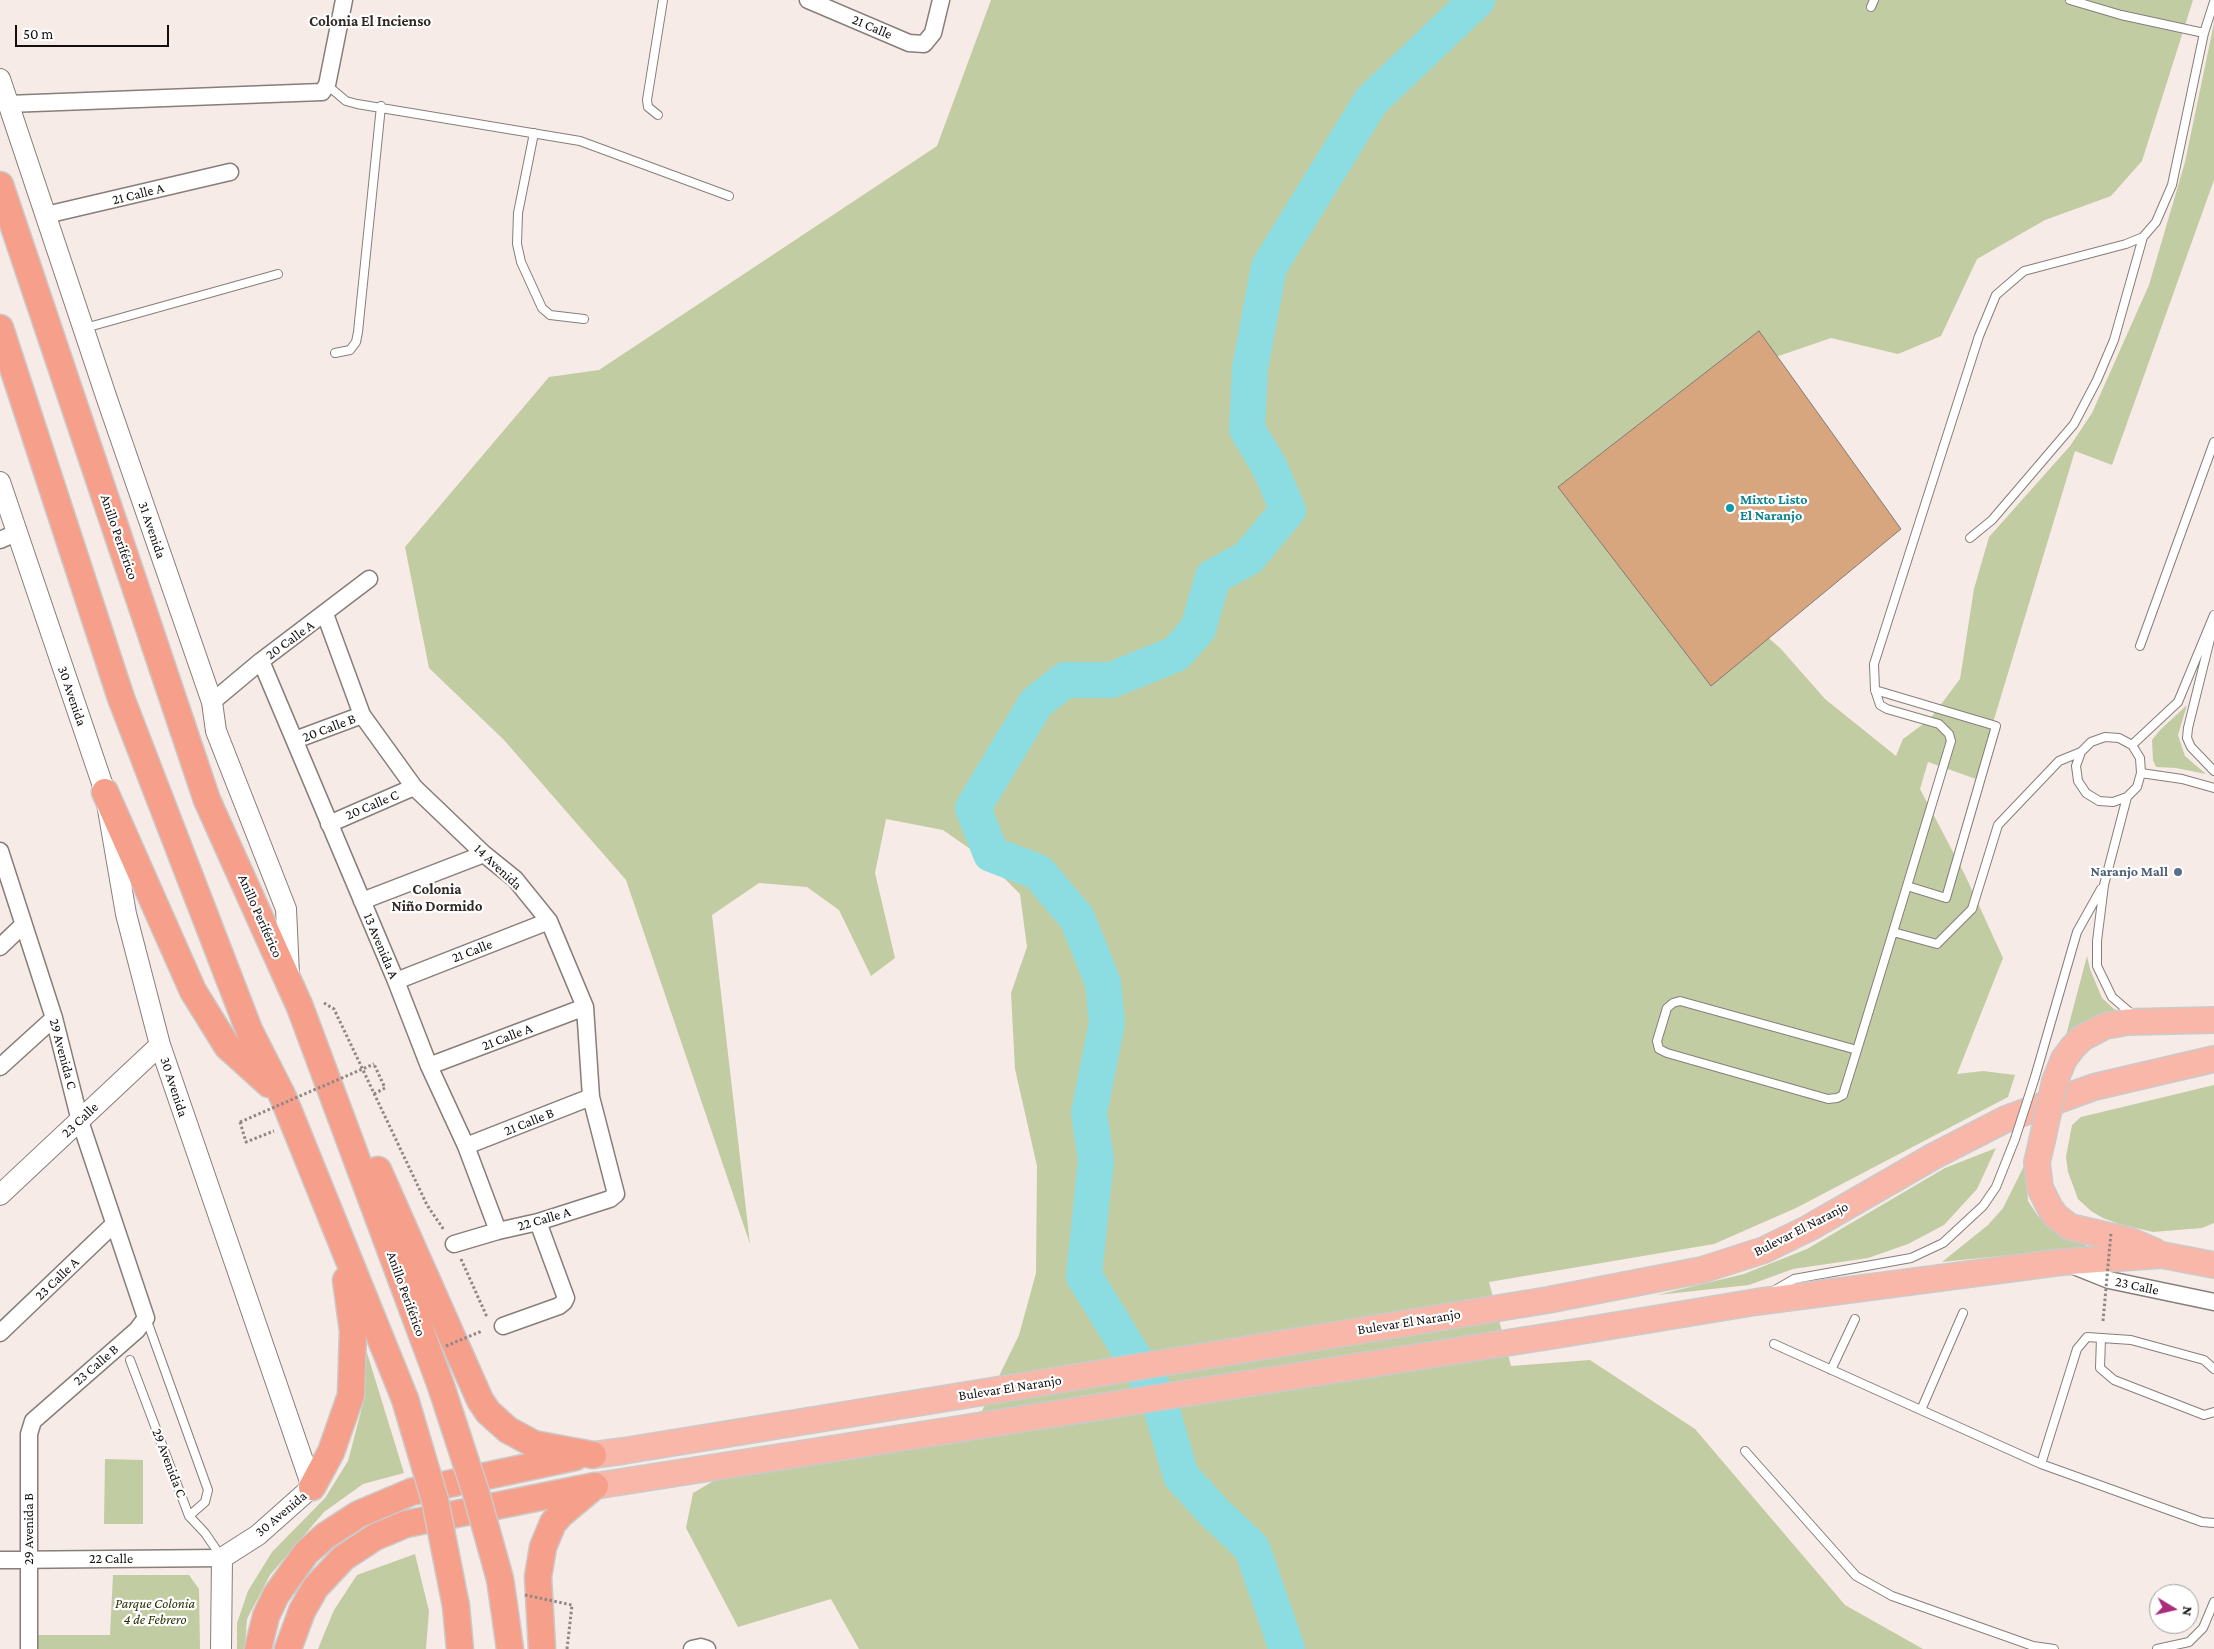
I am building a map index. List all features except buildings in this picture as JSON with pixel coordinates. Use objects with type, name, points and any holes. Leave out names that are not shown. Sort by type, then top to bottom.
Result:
[{"type":"highway","name":"Anillo Periférico","points":[[0,185],[207,800],[289,982],[441,1386],[476,1493],[500,1579],[510,1649]]},
{"type":"highway","points":[[0,328],[121,698],[249,1030],[283,1097],[405,1399],[435,1500],[456,1606],[460,1649]]},
{"type":"highway","points":[[105,792],[193,991],[227,1046],[283,1097]]},
{"type":"highway","points":[[330,1088],[376,1165],[476,1391],[488,1412],[508,1430],[534,1444],[593,1455]]},
{"type":"highway","points":[[312,1487],[331,1452],[351,1395],[353,1331],[342,1244]]},
{"type":"highway","points":[[258,1649],[266,1616],[276,1595],[306,1553],[325,1536],[359,1514],[412,1492],[564,1458],[593,1455]]},
{"type":"highway","points":[[288,1649],[299,1617],[315,1588],[343,1558],[375,1537],[406,1524],[595,1486]]},
{"type":"highway","points":[[542,1649],[539,1570],[548,1535],[561,1514],[595,1486]]},
{"type":"main road","points":[[2162,1255],[2131,1241],[2070,1227],[2056,1216],[2050,1208],[2040,1188],[2037,1162],[2042,1141],[2045,1079],[2082,1038],[2106,1026],[2140,1022],[2214,1020]]},
{"type":"main road","name":"Bulevar El Naranjo","points":[[593,1455],[1548,1300],[1702,1270],[1764,1250],[1809,1228],[1934,1156],[2006,1119],[2094,1087],[2214,1059]]},
{"type":"main road","name":"Bulevar El Naranjo","points":[[2187,1066],[2214,1066]]},
{"type":"main road","points":[[595,1486],[1554,1336],[1756,1302],[2062,1262],[2162,1255],[2210,1260]]},
{"type":"street","points":[[8,104],[315,94],[322,92],[327,85],[344,0]]},
{"type":"street","name":"21 Calle","points":[[808,0],[909,43],[924,44],[933,33],[941,0]]},
{"type":"street","name":"31 Avenida","points":[[0,79],[212,702],[216,731],[286,909],[289,982]]},
{"type":"street","name":"21 Calle A","points":[[46,215],[230,172]]},
{"type":"street","name":"30 Avenida","points":[[0,482],[8,537],[105,792],[126,914],[160,1045],[312,1487],[258,1534],[222,1558]]},
{"type":"street","name":"20 Calle A","points":[[212,702],[261,661],[369,579]]},
{"type":"street","name":"14 Avenida","points":[[325,614],[362,715],[414,787],[484,854],[514,879],[549,921],[585,1007],[592,1097],[614,1178]]},
{"type":"street","name":"13 Avenida A","points":[[261,661],[396,982],[429,1066],[466,1146],[498,1231]]},
{"type":"street","name":"20 Calle B","points":[[295,740],[362,715]]},
{"type":"street","name":"20 Calle C","points":[[329,824],[414,787]]},
{"type":"street","name":"29 Avenida C","points":[[0,851],[54,1018],[80,1121],[145,1316]]},
{"type":"street","points":[[362,901],[484,854]]},
{"type":"street","name":"21 Calle","points":[[396,982],[549,921]]},
{"type":"street","points":[[0,946],[23,925]]},
{"type":"street","name":"21 Calle A","points":[[429,1066],[585,1007]]},
{"type":"street","points":[[0,1067],[54,1018]]},
{"type":"street","name":"23 Calle","points":[[0,1195],[160,1045]]},
{"type":"street","name":"21 Calle B","points":[[466,1146],[592,1097]]},
{"type":"street","name":"22 Calle A","points":[[454,1244],[538,1222],[610,1199],[616,1194],[614,1178]]},
{"type":"street","points":[[496,1324],[559,1306],[564,1302],[565,1292],[538,1222]]},
{"type":"street","name":"23 Calle A","points":[[0,1333],[114,1224]]},
{"type":"street","name":"23 Calle","points":[[2062,1262],[2109,1280],[2214,1302]]},
{"type":"street","name":"23 Calle B","points":[[41,1412],[137,1330],[145,1316]]},
{"type":"street","name":"29 Avenida B","points":[[30,1649],[28,1559],[29,1434],[33,1421],[41,1412]]},
{"type":"street","points":[[221,1649],[222,1558]]},
{"type":"street","name":"22 Calle","points":[[0,1560],[222,1558]]},
{"type":"street","points":[[692,1649],[701,1646],[707,1649]]},
{"type":"lane","points":[[658,115],[648,108],[647,100],[662,0]]},
{"type":"lane","points":[[2070,0],[2120,15],[2204,33]]},
{"type":"lane","points":[[1970,538],[1992,520],[2074,424],[2097,380],[2114,340],[2143,237],[2156,222],[2172,185],[2204,33],[2214,2]]},
{"type":"lane","points":[[327,85],[346,101],[367,106],[381,106],[580,141],[729,196]]},
{"type":"lane","points":[[335,353],[350,350],[356,342],[358,332],[381,106]]},
{"type":"lane","points":[[534,133],[518,213],[517,244],[521,262],[542,308],[550,315],[584,319]]},
{"type":"lane","points":[[1857,1050],[1680,1001],[1673,1003],[1667,1008],[1657,1041],[1659,1049],[1667,1053],[1828,1098],[1837,1098],[1844,1094],[1951,741],[1949,734],[1939,724],[1887,709],[1880,705],[1875,690],[1874,664],[1979,336],[1996,295],[2024,271],[2126,244],[2143,237]]},
{"type":"lane","points":[[84,328],[278,274]]},
{"type":"lane","points":[[2140,646],[2214,442]]},
{"type":"lane","points":[[2132,745],[2178,702],[2214,615]]},
{"type":"lane","points":[[2214,623],[2187,738],[2191,747],[2214,771]]},
{"type":"lane","points":[[1875,690],[1996,726],[1946,898],[1907,886]]},
{"type":"lane","points":[[1893,932],[1937,944],[1972,909],[1998,825],[2059,761],[2081,752],[2091,742],[2105,737],[2119,738],[2132,745],[2140,758],[2142,773],[2136,786],[2127,797],[2104,885],[2097,941],[2097,966],[2112,998],[2140,1022]]},
{"type":"lane","points":[[2081,752],[2076,766],[2078,781],[2086,793],[2099,801],[2113,802],[2127,797]]},
{"type":"lane","points":[[2142,773],[2182,779],[2214,788]]},
{"type":"lane","points":[[1756,1302],[1794,1279],[1911,1258],[1943,1243],[1968,1221],[1992,1193],[2015,1139],[2045,1079],[2077,932],[2104,885]]},
{"type":"lane","points":[[1922,1410],[1963,1312]]},
{"type":"lane","points":[[145,1316],[208,1490],[205,1502],[188,1516]]},
{"type":"lane","points":[[1831,1370],[1855,1320]]},
{"type":"lane","points":[[2041,1464],[2077,1349],[2087,1337],[2131,1340],[2204,1360],[2214,1369]]},
{"type":"lane","points":[[2101,1338],[2100,1368],[2114,1380],[2204,1415],[2214,1412]]},
{"type":"lane","points":[[1774,1344],[2041,1464],[2202,1522],[2214,1524]]},
{"type":"lane","name":"29 Avenida C","points":[[130,1360],[188,1516],[205,1533],[222,1558]]},
{"type":"lane","points":[[1745,1451],[1856,1576],[1892,1596],[2033,1646],[2054,1649]]},
{"type":"lane","points":[[2157,1649],[2189,1642],[2203,1628],[2214,1602]]},
{"type":"path","points":[[319,1000],[334,1009],[426,1204],[454,1244],[496,1324]]},
{"type":"path","points":[[293,1122],[246,1142],[240,1122],[374,1064],[385,1088],[374,1094]]},
{"type":"path","points":[[2103,1321],[2111,1234]]},
{"type":"path","points":[[446,1346],[482,1331]]},
{"type":"path","points":[[500,1579],[509,1578],[512,1593],[572,1605],[567,1649]]},
{"type":"green space","points":[[991,0],[2193,0],[2142,161],[2111,196],[2045,220],[1977,259],[1941,336],[1898,354],[1831,338],[1767,360],[1711,586],[1781,649],[1825,699],[1896,756],[1903,739],[1930,719],[1960,679],[1974,589],[1989,537],[2070,446],[2092,413],[2149,285],[2185,162],[2214,23],[2214,180],[2112,465],[2075,451],[1976,779],[1928,762],[1920,789],[1965,875],[2003,958],[1957,1074],[1983,1071],[2015,1075],[2008,1097],[1796,1208],[1714,1244],[1489,1282],[1511,1366],[1590,1360],[1695,1429],[1845,1605],[1923,1649],[859,1649],[831,1599],[738,1627],[686,1528],[693,1493],[737,1467],[982,1411],[1019,1335],[1036,1273],[1037,1166],[1015,1069],[1011,993],[1027,947],[1020,894],[986,860],[943,830],[886,819],[875,873],[895,958],[871,976],[839,910],[807,887],[759,883],[712,915],[750,1244],[626,880],[504,740],[429,668],[405,547],[549,377],[599,370],[937,146]]},
{"type":"green space","points":[[2187,705],[2178,735],[2185,756],[2206,774],[2176,768],[2156,767],[2153,760],[2152,740]]},
{"type":"green space","points":[[2087,956],[2090,969],[2102,998],[2114,1009],[2128,1016],[2060,1058]]},
{"type":"green space","points":[[2214,1085],[2214,1223],[2202,1228],[2153,1232],[2103,1218],[2091,1211],[2078,1199],[2068,1172],[2066,1157],[2072,1125],[2081,1117]]},
{"type":"green space","points":[[1996,1148],[1977,1189],[1944,1225],[1908,1244],[1868,1258],[1793,1269],[1749,1285],[1657,1295],[1744,1274],[1807,1249],[1945,1168]]},
{"type":"green space","points":[[2025,1164],[2028,1201],[2038,1216],[2053,1228],[2089,1247],[1942,1262],[1988,1225],[2003,1208]]},
{"type":"green space","points":[[364,1343],[404,1473],[363,1484],[324,1512],[270,1575],[247,1619],[245,1649],[237,1649],[237,1623],[248,1591],[272,1552],[325,1498],[348,1461],[364,1400]]},
{"type":"green space","points":[[105,1459],[143,1460],[143,1524],[104,1524]]},
{"type":"green space","points":[[415,1554],[429,1611],[426,1649],[318,1649],[334,1610],[357,1575]]},
{"type":"green space","name":"Parque Colonia 4 de Febrero","points":[[113,1575],[189,1575],[199,1589],[200,1649],[37,1649],[37,1635],[110,1635]]},
{"type":"waterway","points":[[1287,1649],[1252,1548],[1215,1513],[1181,1476],[1158,1397],[1084,1276],[1096,1160],[1089,1113],[1107,1023],[1103,983],[1077,918],[1038,872],[991,854],[973,808],[1036,703],[1065,680],[1111,680],[1176,654],[1198,629],[1213,577],[1248,558],[1288,510],[1270,468],[1247,429],[1250,368],[1269,267],[1371,101],[1477,0]]},
{"type":"place","name":"Mixto Listo El Naranjo","points":[[1730,508]]},
{"type":"place","name":"Naranjo Mall","points":[[2178,872]]},
{"type":"district","name":"Colonia El Incienso","points":[[370,21]]},
{"type":"district","name":"Colonia Niño Dormido","points":[[437,898]]}]
